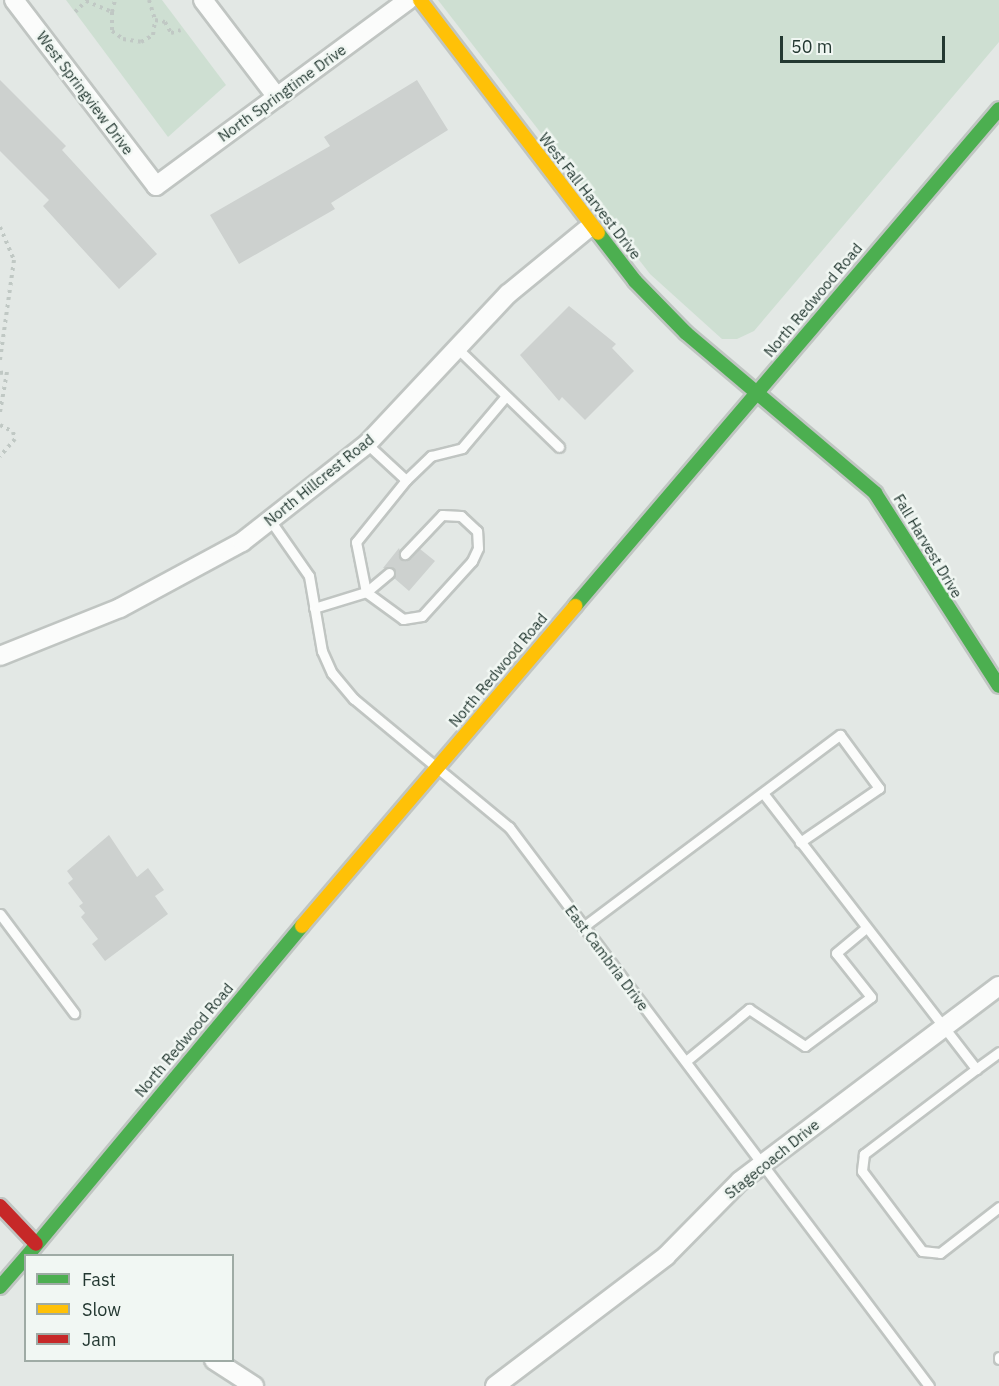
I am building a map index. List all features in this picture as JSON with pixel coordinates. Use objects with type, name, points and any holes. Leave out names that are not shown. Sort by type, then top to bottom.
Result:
[{"type":"main road","name":"West Fall Harvest Drive","points":[[420,0],[635,281],[686,333],[757,392]]},
{"type":"main road","name":"North Redwood Road","points":[[30,1252],[438,766],[999,109]]},
{"type":"main road","name":"Fall Harvest Drive","points":[[757,392],[881,500],[999,686]]},
{"type":"main road","points":[[0,1206],[30,1252]]},
{"type":"main road","points":[[0,1231],[30,1252]]},
{"type":"main road","name":"North Redwood Road","points":[[0,1287],[24,1259]]},
{"type":"street","name":"West Springview Drive","points":[[14,0],[156,186]]},
{"type":"street","points":[[202,0],[277,97]]},
{"type":"street","name":"North Springtime Drive","points":[[156,186],[408,0]]},
{"type":"street","name":"North Hillcrest Road","points":[[0,656],[120,608],[242,542],[367,444],[508,294],[586,230]]},
{"type":"street","name":"Stagecoach Drive","points":[[495,1386],[666,1256],[763,1164],[999,986]]},
{"type":"street","points":[[217,1362],[254,1386]]},
{"type":"lane","points":[[457,348],[560,447]]},
{"type":"lane","points":[[405,554],[442,515],[461,516],[477,531],[478,548],[472,561],[422,616],[403,619],[366,592],[357,542],[406,480],[431,456],[462,448],[506,396]]},
{"type":"lane","points":[[367,444],[406,480]]},
{"type":"lane","name":"East Cambria Drive","points":[[270,520],[309,576],[322,651],[332,673],[354,699],[438,766],[509,827],[763,1164],[811,1234],[929,1386]]},
{"type":"lane","points":[[314,608],[366,592],[389,573]]},
{"type":"lane","points":[[583,927],[840,735],[879,788],[800,842]]},
{"type":"lane","points":[[763,793],[976,1069]]},
{"type":"lane","points":[[0,914],[74,1013]]},
{"type":"lane","points":[[686,1061],[749,1009],[805,1046],[871,998],[836,953],[866,928]]},
{"type":"lane","points":[[999,1052],[864,1154],[862,1171],[922,1251],[940,1254],[999,1207]]},
{"type":"path","points":[[115,0],[112,12],[112,31],[123,39],[141,42],[153,35],[155,20],[149,0]]},
{"type":"path","points":[[75,12],[87,1],[112,12]]},
{"type":"path","points":[[155,20],[165,22],[171,33],[181,30]]},
{"type":"path","points":[[0,227],[14,260],[0,360]]},
{"type":"path","points":[[0,373],[7,372],[0,412]]},
{"type":"path","points":[[0,425],[13,432],[15,439],[0,456]]},
{"type":"green space","points":[[66,0],[162,0],[226,85],[168,137]]},
{"type":"green space","points":[[438,0],[999,0],[999,42],[754,331],[737,339],[722,339],[650,274]]},
{"type":"building","points":[[0,80],[66,146],[62,150],[157,254],[119,289],[43,206],[49,200],[0,151]]},
{"type":"building","points":[[417,80],[448,130],[331,203],[335,209],[239,264],[210,215],[330,146],[324,137]]},
{"type":"building","points":[[569,306],[616,344],[612,348],[634,371],[585,420],[562,397],[559,401],[520,355]]},
{"type":"building","points":[[399,548],[403,560],[411,559],[420,549],[435,561],[409,591],[394,578],[394,568],[383,568]]},
{"type":"building","points":[[109,835],[137,877],[148,868],[164,890],[155,896],[168,914],[105,961],[92,944],[98,939],[81,917],[85,913],[79,906],[83,903],[68,883],[73,879],[67,871]]},
{"type":"traffic: fast","points":[[575,606],[999,109]]},
{"type":"traffic: fast","points":[[598,233],[635,281],[686,333],[875,493],[999,686]]},
{"type":"traffic: fast","points":[[29,1254],[302,926]]},
{"type":"traffic: fast","points":[[0,1287],[24,1259]]},
{"type":"traffic: slow","points":[[420,0],[598,233]]},
{"type":"traffic: slow","points":[[302,926],[575,606]]},
{"type":"traffic: jam","points":[[0,1206],[36,1244]]}]
